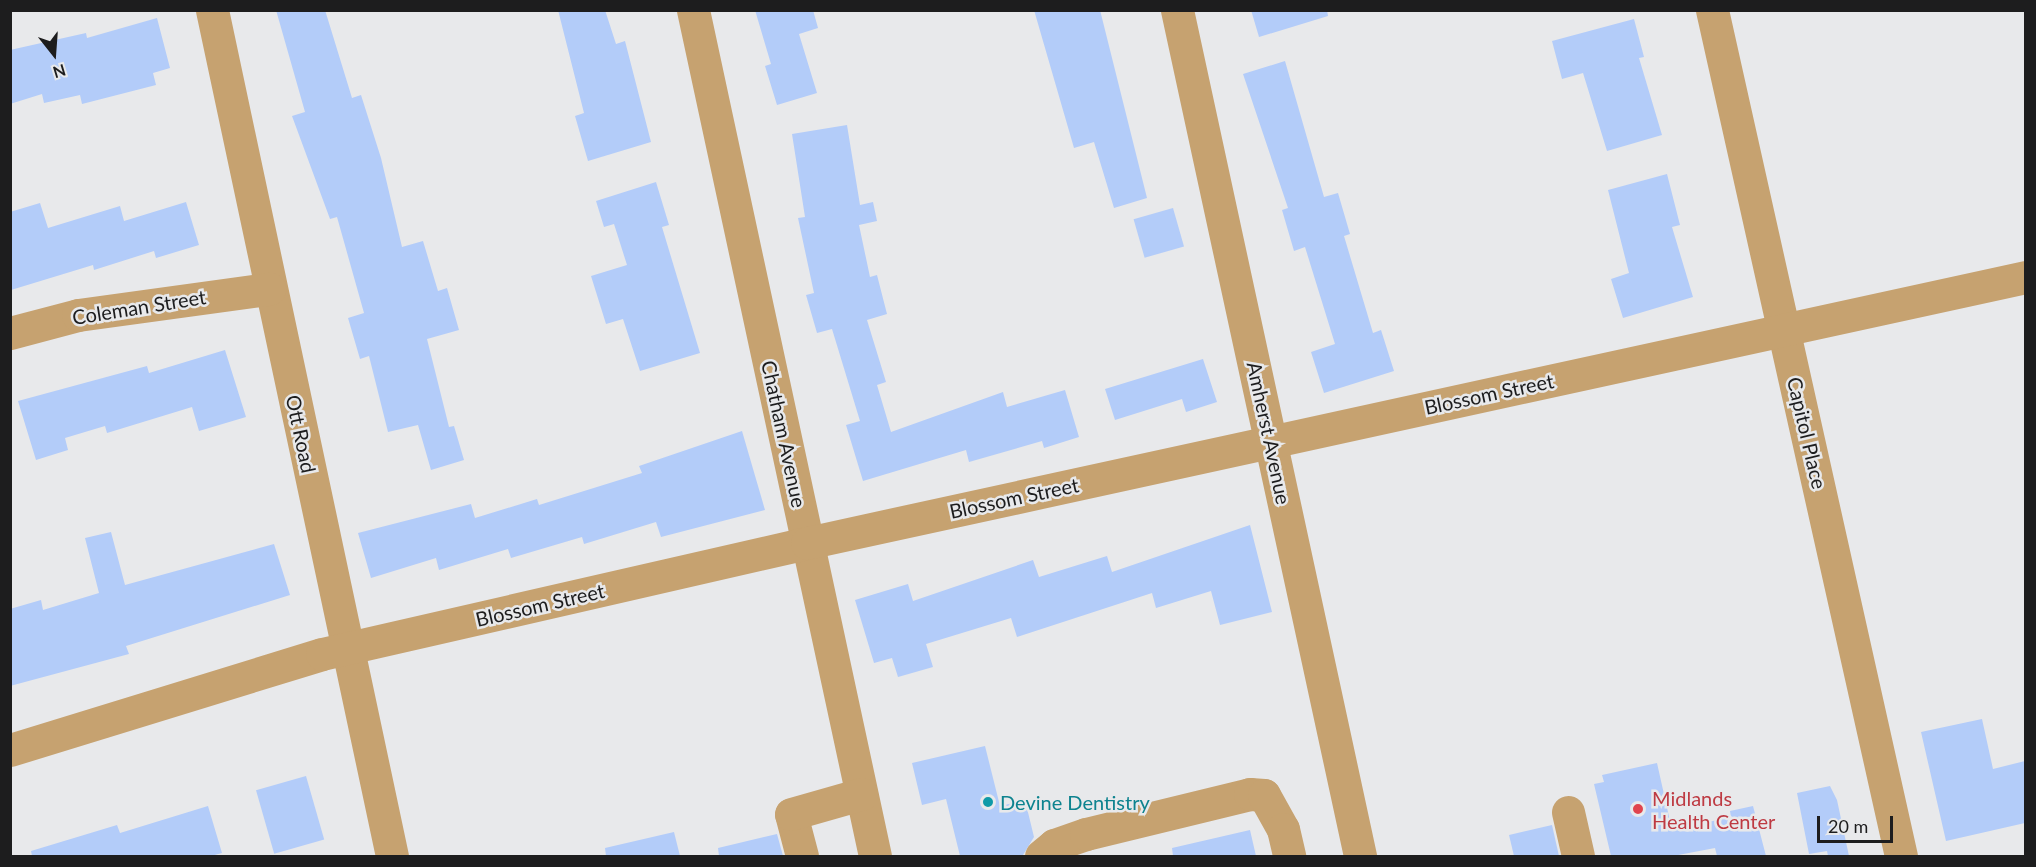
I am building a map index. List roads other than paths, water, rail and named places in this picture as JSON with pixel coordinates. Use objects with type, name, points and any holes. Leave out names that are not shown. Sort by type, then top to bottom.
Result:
[{"type":"street","name":"Ott Road","points":[[212,10],[269,289],[392,856]]},
{"type":"street","name":"Chatham Avenue","points":[[693,10],[875,856]]},
{"type":"street","name":"Amherst Avenue","points":[[1177,10],[1360,856]]},
{"type":"street","name":"Capitol Place","points":[[1712,10],[1901,856]]},
{"type":"street","name":"Blossom Street","points":[[10,750],[348,649],[807,543],[2025,277]]},
{"type":"street","name":"Coleman Street","points":[[10,333],[78,315],[269,289]]},
{"type":"street","points":[[802,856],[791,814],[861,794]]},
{"type":"street","points":[[1041,856],[1054,845],[1086,834],[1250,794],[1264,795],[1283,829],[1289,856]]},
{"type":"street","points":[[1568,812],[1578,856]]},
{"type":"place","name":"Devine Dentistry","points":[[988,802]]},
{"type":"place","name":"Midlands Health Center","points":[[1638,809]]}]
